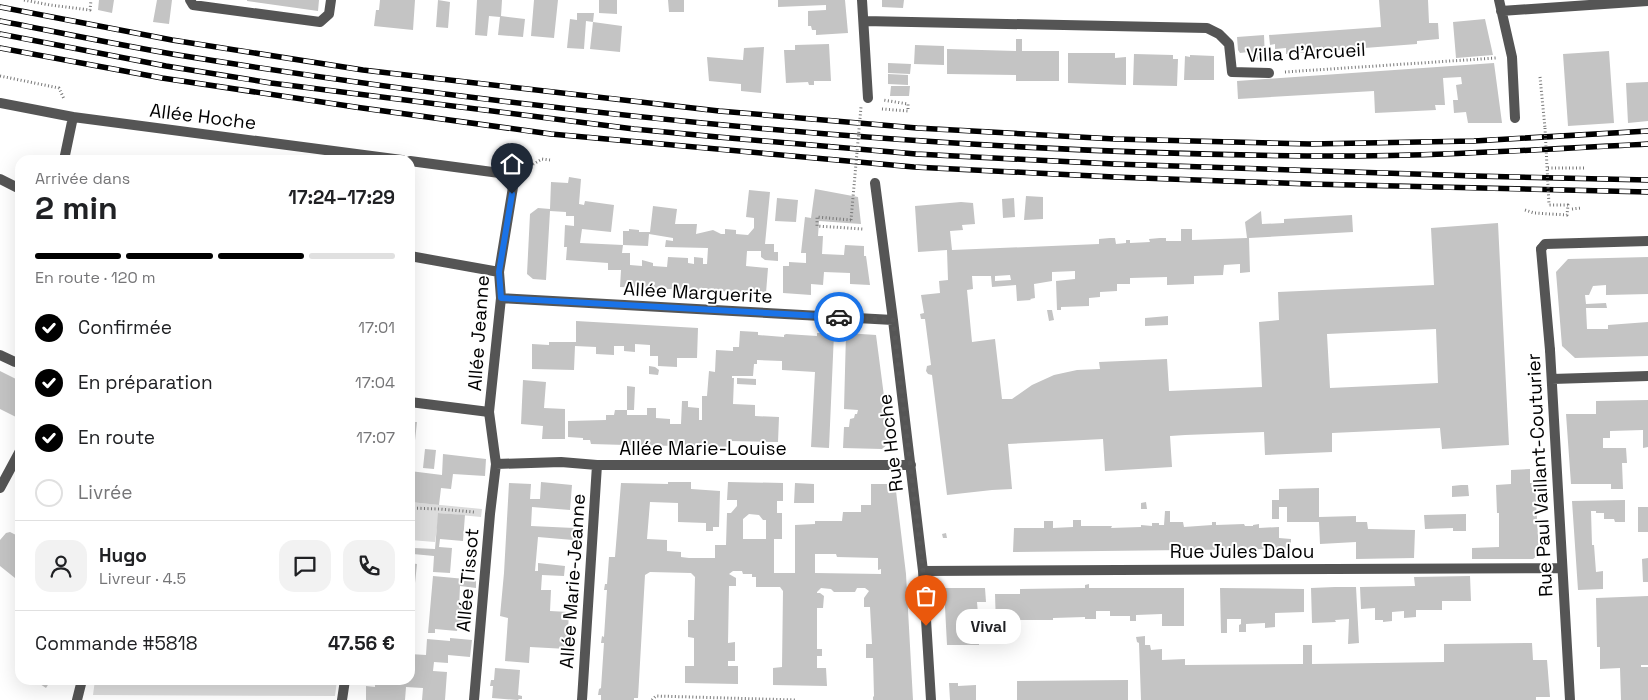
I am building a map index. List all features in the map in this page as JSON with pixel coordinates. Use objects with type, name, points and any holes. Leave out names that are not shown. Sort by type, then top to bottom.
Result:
[{"type":"street","points":[[190,0],[193,5],[320,22],[329,14],[331,0]]},
{"type":"street","points":[[862,0],[869,103]]},
{"type":"street","points":[[1499,0],[1512,57],[1515,118]]},
{"type":"street","points":[[1502,11],[1648,1]]},
{"type":"street","name":"Villa d'Arcueil","points":[[864,21],[1207,28],[1219,34],[1229,44],[1232,72],[1270,73]]},
{"type":"street","name":"Allée Hoche","points":[[0,103],[73,117],[364,155]]},
{"type":"street","points":[[65,155],[73,117]]},
{"type":"street","name":"Allée Jeanne","points":[[415,162],[515,175],[499,272],[501,298],[489,412],[496,464]]},
{"type":"street","points":[[0,179],[15,186]]},
{"type":"street","name":"Rue Hoche","points":[[875,183],[923,571],[931,700]]},
{"type":"street","name":"Rue Paul Vaillant-Couturier","points":[[1570,700],[1552,379],[1541,249],[1545,244],[1648,241]]},
{"type":"street","points":[[415,257],[499,272]]},
{"type":"street","name":"Allée Marguerite","points":[[501,298],[893,320]]},
{"type":"street","points":[[0,355],[15,362]]},
{"type":"street","points":[[1552,379],[1648,376]]},
{"type":"street","points":[[415,403],[489,412]]},
{"type":"street","points":[[0,488],[15,460]]},
{"type":"street","name":"Allée Marie-Louise","points":[[496,464],[561,462],[597,465],[911,465]]},
{"type":"street","name":"Allée Tissot","points":[[474,700],[496,464]]},
{"type":"street","name":"Allée Marie-Jeanne","points":[[582,700],[597,465]]},
{"type":"street","name":"Rue Jules Dalou","points":[[923,571],[1562,568]]},
{"type":"street","points":[[77,700],[81,685]]},
{"type":"street","points":[[342,700],[344,685]]},
{"type":"path","points":[[24,0],[90,10],[91,0]]},
{"type":"path","name":"Villa d'Arcueil","points":[[1270,73],[1512,57]]},
{"type":"path","points":[[0,76],[59,88],[73,117]]},
{"type":"path","points":[[1525,210],[1534,213],[1567,215],[1568,206],[1549,205],[1548,168],[1540,77]]},
{"type":"path","points":[[880,109],[908,111],[908,104],[869,103],[861,107],[851,220],[817,217],[817,226],[882,230]]},
{"type":"path","points":[[542,159],[550,160]]},
{"type":"path","points":[[1548,168],[1586,168]]},
{"type":"path","points":[[1572,209],[1581,208]]},
{"type":"path","points":[[415,508],[490,514]]},
{"type":"path","points":[[652,700],[656,696],[796,700]]},
{"type":"shaded area","points":[[415,502],[482,509],[481,517],[439,513],[435,542],[415,540]]},
{"type":"shaded area","points":[[94,685],[336,685],[335,696],[93,695]]},
{"type":"building","points":[[99,0],[114,0],[112,13],[98,10]]},
{"type":"building","points":[[157,0],[172,0],[169,24],[153,22]]},
{"type":"building","points":[[247,0],[319,0],[318,11]]},
{"type":"building","points":[[380,0],[415,0],[413,30],[374,26],[376,10],[379,10]]},
{"type":"building","points":[[438,0],[450,2],[448,28],[436,27]]},
{"type":"building","points":[[477,0],[502,0],[501,16],[525,19],[523,37],[498,35],[500,17],[489,16],[487,36],[475,35]]},
{"type":"building","points":[[534,0],[558,0],[554,38],[531,36]]},
{"type":"building","points":[[599,0],[617,0],[617,14],[599,13]]},
{"type":"building","points":[[668,0],[684,0],[684,12],[669,12]]},
{"type":"building","points":[[778,0],[845,0],[848,33],[816,35],[816,30],[812,30],[811,26],[808,26],[808,11],[826,10],[826,5],[778,7]]},
{"type":"building","points":[[882,0],[904,0],[903,8],[882,7]]},
{"type":"building","points":[[1379,0],[1428,0],[1429,23],[1438,23],[1439,39],[1417,41],[1417,44],[1286,54],[1286,48],[1275,49],[1275,44],[1270,45],[1269,35],[1381,27]]},
{"type":"building","points":[[577,13],[594,13],[593,22],[586,21],[584,49],[567,48],[570,19],[577,20]]},
{"type":"building","points":[[1485,19],[1493,55],[1456,58],[1453,22]]},
{"type":"building","points":[[593,22],[622,26],[620,52],[590,49]]},
{"type":"building","points":[[1264,35],[1265,59],[1251,60],[1249,59],[1248,52],[1240,53],[1238,50],[1237,37]]},
{"type":"building","points":[[1016,39],[1022,39],[1022,51],[1059,51],[1059,81],[1016,81],[1016,75],[947,74],[947,49],[1016,51]]},
{"type":"building","points":[[829,44],[831,81],[814,81],[814,85],[809,85],[808,82],[786,83],[784,50],[795,50],[795,45]]},
{"type":"building","points":[[915,45],[944,46],[944,65],[914,64]]},
{"type":"building","points":[[764,47],[761,93],[741,91],[741,84],[709,81],[707,57],[743,60],[744,48]]},
{"type":"building","points":[[1609,51],[1614,123],[1568,126],[1563,54]]},
{"type":"building","points":[[1068,53],[1115,53],[1115,58],[1126,57],[1126,85],[1068,83]]},
{"type":"building","points":[[1134,54],[1173,55],[1173,59],[1178,59],[1177,86],[1133,85]]},
{"type":"building","points":[[1190,55],[1214,56],[1214,80],[1184,80],[1185,56],[1190,57]]},
{"type":"building","points":[[888,63],[911,64],[910,74],[888,73]]},
{"type":"building","points":[[1494,63],[1502,123],[1468,123],[1466,112],[1454,113],[1453,100],[1458,100],[1456,85],[1462,84],[1461,77],[1443,78],[1445,105],[1435,105],[1436,110],[1375,113],[1374,91],[1238,99],[1237,81]]},
{"type":"building","points":[[888,74],[908,75],[908,85],[888,84]]},
{"type":"building","points":[[1648,82],[1648,121],[1628,123],[1626,83]]},
{"type":"building","points":[[891,86],[910,86],[909,96],[890,96]]},
{"type":"building","points":[[569,177],[581,179],[579,204],[584,205],[585,201],[614,205],[611,232],[582,229],[580,243],[623,245],[623,231],[629,231],[629,229],[639,230],[639,232],[650,232],[653,206],[677,209],[675,224],[697,224],[696,234],[713,230],[725,234],[725,229],[736,230],[736,234],[748,235],[754,228],[754,218],[746,217],[749,190],[770,192],[765,244],[774,244],[774,252],[778,252],[778,261],[765,260],[761,257],[761,251],[747,251],[746,266],[768,268],[766,293],[620,287],[621,270],[608,270],[608,263],[566,260],[567,247],[564,247],[565,225],[574,226],[574,216],[566,216],[566,212],[550,211],[546,280],[533,279],[527,274],[530,214],[538,208],[550,209],[551,182],[568,183]],"holes":[[[649,234],[673,238],[673,241],[666,240],[665,247],[708,248],[707,264],[703,264],[703,258],[694,257],[694,264],[688,263],[688,258],[668,257],[667,267],[653,266],[653,263],[642,260],[642,266],[630,265],[630,253],[622,253],[623,245],[648,246]]]},
{"type":"building","points":[[815,189],[858,197],[861,224],[819,221],[818,236],[823,236],[822,254],[844,255],[845,245],[864,246],[864,256],[866,256],[870,285],[850,284],[850,273],[824,272],[823,285],[811,284],[811,295],[783,293],[783,266],[789,266],[789,262],[806,263],[806,253],[801,253],[805,217],[811,218]]},
{"type":"building","points":[[1026,196],[1043,197],[1043,219],[1024,220]]},
{"type":"building","points":[[777,198],[798,200],[796,222],[775,221]]},
{"type":"building","points":[[1014,198],[1015,217],[1003,218],[1002,199]]},
{"type":"building","points":[[961,202],[973,203],[975,224],[962,225],[963,230],[950,231],[952,250],[1099,244],[1099,239],[1110,238],[1115,238],[1116,244],[1126,243],[1126,240],[1130,240],[1130,243],[1150,242],[1149,239],[1160,238],[1166,238],[1166,241],[1181,241],[1181,229],[1192,229],[1192,240],[1247,238],[1245,222],[1261,211],[1262,224],[1284,223],[1284,219],[1352,215],[1353,232],[1249,238],[1250,272],[1240,273],[1240,264],[1224,265],[1223,275],[1194,276],[1194,284],[1167,285],[1167,277],[1130,278],[1130,284],[1117,284],[1117,291],[1100,292],[1100,297],[1089,298],[1089,306],[1061,307],[1061,310],[1057,310],[1056,281],[1075,279],[1075,271],[1052,272],[1052,281],[1034,284],[1035,298],[1017,301],[1016,285],[992,287],[991,276],[972,276],[973,289],[967,290],[972,342],[995,339],[1002,399],[1012,399],[1032,385],[1054,375],[1077,370],[1100,369],[1099,362],[1167,359],[1169,391],[1262,387],[1259,322],[1279,320],[1278,292],[1434,285],[1431,228],[1498,223],[1509,445],[1442,449],[1440,428],[1332,433],[1332,452],[1265,455],[1264,432],[1185,435],[1170,436],[1172,467],[1105,471],[1103,439],[1008,444],[1012,489],[947,495],[932,375],[926,371],[927,366],[931,365],[925,319],[921,319],[920,314],[924,313],[921,295],[940,293],[939,281],[948,280],[947,250],[918,252],[915,206]],"holes":[[[1010,275],[1011,280],[995,281],[995,276]],[[1436,329],[1438,383],[1330,388],[1327,334]]]},
{"type":"building","points":[[1648,257],[1648,294],[1606,295],[1606,285],[1593,286],[1589,295],[1585,295],[1586,304],[1606,303],[1607,308],[1586,308],[1587,329],[1608,329],[1608,325],[1648,322],[1648,356],[1575,358],[1562,346],[1556,272],[1568,259]]},
{"type":"building","points":[[1047,310],[1052,310],[1054,320],[1049,321]]},
{"type":"building","points":[[1168,316],[1168,325],[1145,326],[1145,318]]},
{"type":"building","points":[[576,321],[698,328],[697,358],[677,358],[677,367],[658,366],[658,356],[650,356],[650,345],[635,344],[635,352],[624,351],[624,346],[614,346],[614,355],[596,354],[596,347],[575,346],[574,370],[532,369],[532,344],[549,345],[549,342],[576,342]]},
{"type":"building","points":[[740,331],[758,332],[758,335],[784,337],[786,334],[817,336],[817,333],[834,333],[829,448],[811,447],[815,372],[782,370],[782,361],[757,360],[757,364],[754,364],[753,376],[732,376],[734,378],[733,404],[755,405],[755,416],[779,417],[778,442],[731,441],[731,447],[626,445],[591,444],[590,440],[568,437],[568,421],[606,420],[606,415],[614,415],[615,410],[627,410],[627,415],[647,415],[647,408],[656,408],[656,418],[670,419],[670,424],[681,424],[682,401],[688,401],[688,407],[699,408],[699,420],[702,420],[702,396],[707,396],[709,371],[715,372],[716,350],[733,351],[733,347],[739,347]]},
{"type":"building","points":[[846,333],[876,335],[890,442],[882,449],[843,448],[844,427],[849,427],[850,419],[854,418],[858,410],[844,409]]},
{"type":"building","points":[[649,366],[659,370],[658,375],[649,374]]},
{"type":"building","points":[[0,371],[15,378],[15,416],[0,409]]},
{"type":"building","points":[[737,378],[756,379],[756,385],[737,384]]},
{"type":"building","points":[[523,380],[546,382],[544,408],[565,409],[565,439],[542,439],[543,426],[521,424]]},
{"type":"building","points":[[627,386],[635,387],[634,410],[627,410]]},
{"type":"building","points":[[1648,400],[1648,447],[1643,448],[1643,430],[1610,431],[1610,438],[1603,438],[1603,448],[1626,448],[1627,463],[1622,463],[1623,489],[1611,489],[1611,484],[1571,484],[1566,414],[1596,414],[1596,401]]},
{"type":"building","points":[[415,422],[417,422],[415,440]]},
{"type":"building","points":[[425,449],[436,450],[434,469],[423,468]]},
{"type":"building","points":[[443,454],[486,459],[485,476],[453,474],[451,489],[441,488],[439,505],[415,503],[415,472],[442,475]]},
{"type":"building","points":[[1530,469],[1530,483],[1535,483],[1539,554],[1533,559],[1472,559],[1472,548],[1499,547],[1499,513],[1497,513],[1496,485],[1511,484],[1511,470]]},
{"type":"building","points":[[541,482],[572,485],[570,510],[532,507],[531,526],[574,528],[573,540],[538,537],[535,571],[538,571],[538,563],[565,566],[564,576],[542,575],[541,590],[551,590],[550,611],[569,612],[567,649],[530,647],[529,663],[505,661],[508,618],[500,616],[509,483],[531,484],[530,499],[540,499]]},
{"type":"building","points":[[668,482],[691,482],[691,489],[720,491],[719,527],[713,527],[713,531],[706,531],[706,523],[678,522],[678,503],[650,502],[647,539],[667,540],[667,551],[681,552],[681,557],[715,558],[715,545],[726,545],[727,513],[731,513],[737,506],[737,500],[727,500],[728,482],[783,483],[783,501],[777,501],[777,513],[782,513],[782,539],[774,539],[774,573],[795,573],[795,525],[815,524],[815,521],[842,521],[843,512],[861,512],[861,505],[871,505],[871,484],[888,484],[896,491],[906,574],[913,700],[873,700],[873,658],[866,658],[866,644],[872,644],[870,607],[864,607],[864,598],[869,591],[865,588],[857,588],[855,592],[834,592],[831,589],[821,588],[817,592],[824,596],[823,608],[817,608],[817,649],[822,649],[822,656],[817,656],[817,668],[826,668],[827,686],[773,685],[773,668],[782,667],[783,591],[780,587],[756,587],[756,577],[752,577],[752,574],[733,571],[729,574],[736,578],[736,586],[729,586],[728,643],[735,642],[735,661],[728,661],[728,666],[738,666],[738,684],[685,683],[685,666],[694,666],[694,638],[688,637],[688,620],[694,620],[695,577],[691,573],[650,572],[645,575],[638,698],[634,698],[634,700],[601,700],[601,695],[598,695],[601,688],[604,643],[601,643],[602,636],[604,637],[607,590],[604,590],[605,584],[607,584],[609,557],[615,557],[621,483],[668,484]],"holes":[[[749,514],[759,515],[763,520],[766,520],[766,539],[743,539],[743,519]],[[815,554],[836,554],[837,557],[878,558],[878,570],[881,569],[881,574],[815,573]]]},
{"type":"building","points":[[795,483],[814,484],[814,503],[794,503]]},
{"type":"building","points":[[1468,485],[1469,496],[1452,497],[1452,486]]},
{"type":"building","points":[[1319,488],[1319,517],[1356,516],[1356,522],[1367,522],[1368,529],[1415,530],[1414,558],[1356,559],[1356,542],[1320,544],[1319,522],[1287,522],[1287,507],[1279,507],[1279,519],[1272,519],[1272,500],[1279,500],[1279,489]]},
{"type":"building","points":[[1625,500],[1625,522],[1604,519],[1604,513],[1591,511],[1592,545],[1594,545],[1596,572],[1603,571],[1603,589],[1578,590],[1572,501]]},
{"type":"building","points":[[1146,502],[1147,509],[1141,509],[1141,503]]},
{"type":"building","points":[[1638,507],[1648,507],[1648,532],[1638,532]]},
{"type":"building","points":[[1165,511],[1170,511],[1170,522],[1183,522],[1184,527],[1212,525],[1212,522],[1216,522],[1216,525],[1244,524],[1245,526],[1253,526],[1259,524],[1259,528],[1279,527],[1279,538],[1291,539],[1291,560],[1279,560],[1279,549],[1013,552],[1014,528],[1044,528],[1044,521],[1053,521],[1053,528],[1073,527],[1073,520],[1081,520],[1081,526],[1112,526],[1111,528],[1141,527],[1141,525],[1152,526],[1152,523],[1164,525]]},
{"type":"building","points":[[438,513],[465,515],[463,541],[440,539],[439,547],[452,548],[450,573],[433,572],[434,556],[415,554],[415,548],[435,549]]},
{"type":"building","points":[[1466,514],[1466,531],[1453,531],[1453,528],[1425,529],[1424,515]]},
{"type":"building","points":[[10,532],[15,534],[15,578],[0,566],[0,540],[6,533]]},
{"type":"building","points":[[946,533],[947,538],[943,538],[942,534]]},
{"type":"building","points":[[1648,558],[1648,582],[1643,582],[1642,559]]},
{"type":"building","points":[[415,564],[417,564],[415,583]]},
{"type":"building","points":[[433,576],[476,580],[476,588],[460,586],[459,608],[469,609],[468,625],[458,625],[457,631],[435,629],[435,633],[428,633]]},
{"type":"building","points":[[1470,576],[1471,601],[1442,601],[1442,610],[1416,610],[1416,617],[1404,618],[1404,611],[1392,612],[1392,621],[1383,622],[1383,620],[1375,620],[1375,608],[1361,609],[1360,587],[1415,586],[1414,577]]},
{"type":"building","points":[[1089,584],[1089,588],[1184,588],[1184,626],[1162,626],[1162,614],[1136,615],[1136,621],[1130,621],[1130,616],[1110,616],[1110,611],[1096,611],[1096,619],[1085,619],[1085,617],[1053,618],[1053,620],[1020,620],[1020,625],[996,626],[995,594],[1020,594],[1020,589],[1085,588],[1085,585]]},
{"type":"building","points":[[1356,587],[1359,643],[1348,644],[1349,619],[1335,620],[1336,622],[1312,623],[1311,588]]},
{"type":"building","points":[[944,588],[985,588],[986,602],[977,602],[978,614],[982,614],[982,618],[978,618],[979,645],[947,645]]},
{"type":"building","points":[[1220,588],[1304,589],[1304,612],[1275,613],[1275,627],[1265,628],[1265,623],[1246,624],[1246,632],[1239,632],[1241,619],[1227,619],[1227,633],[1221,633]]},
{"type":"building","points":[[1648,596],[1648,665],[1641,665],[1641,667],[1648,667],[1648,700],[1621,700],[1620,668],[1600,669],[1600,647],[1597,647],[1596,598]]},
{"type":"building","points":[[996,633],[996,644],[991,644],[991,634]]},
{"type":"building","points":[[1145,636],[1145,645],[1150,645],[1151,650],[1162,649],[1162,660],[1185,659],[1185,665],[1303,664],[1303,645],[1312,645],[1312,664],[1444,662],[1444,644],[1532,643],[1533,660],[1547,660],[1550,697],[1536,697],[1536,700],[1141,700],[1139,643],[1136,637]]},
{"type":"building","points":[[450,638],[472,640],[470,657],[448,655],[448,663],[434,662],[433,671],[447,672],[445,700],[422,700],[423,688],[406,687],[405,700],[366,700],[366,686],[415,685],[415,654],[426,655],[427,639],[450,641]]},
{"type":"building","points":[[495,668],[520,670],[518,695],[522,696],[522,699],[492,698],[493,686],[490,686],[491,680],[494,680]]},
{"type":"building","points":[[1128,680],[1128,700],[1017,700],[1017,681]]},
{"type":"building","points":[[949,683],[958,683],[958,686],[976,685],[976,700],[950,700]]},
{"type":"railway","points":[[0,7],[172,40],[363,70],[719,111],[917,128],[1115,139],[1310,144],[1474,141],[1648,131]]},
{"type":"railway","points":[[0,21],[172,54],[454,95],[596,112],[880,138],[1022,147],[1307,156],[1435,154],[1648,144]]},
{"type":"railway","points":[[0,34],[166,66],[271,83],[634,129],[718,137],[916,154],[1114,164],[1648,180]]},
{"type":"railway","points":[[0,48],[162,78],[551,134],[914,167],[1309,184],[1648,192]]},
{"type":"way so far","points":[[839,317],[893,320],[923,571],[926,626]]},
{"type":"place","name":"Vival","points":[[926,626]]},
{"type":"route","points":[[512,194],[499,272],[501,298],[839,317]]}]
